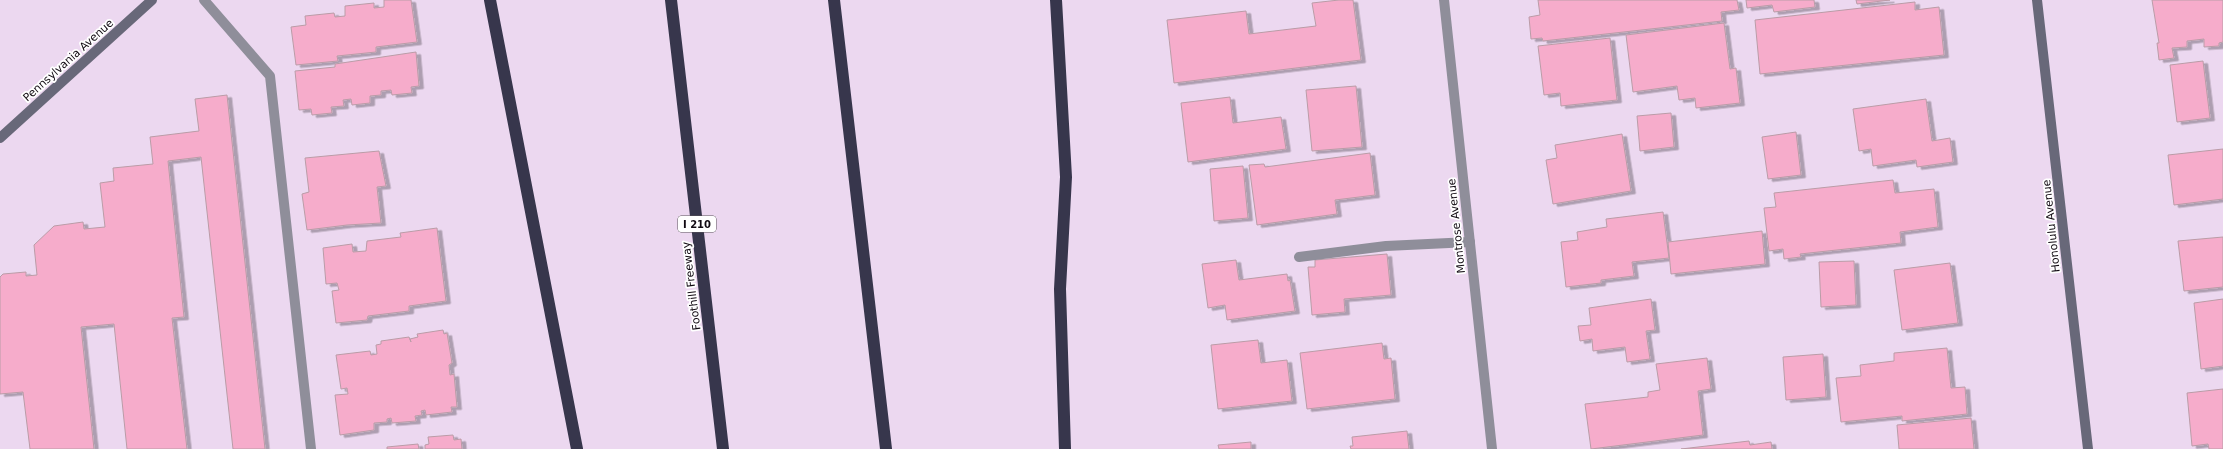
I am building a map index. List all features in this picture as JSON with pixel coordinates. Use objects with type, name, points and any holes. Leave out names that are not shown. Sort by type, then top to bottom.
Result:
[{"type":"highway","points":[[490,0],[577,449]]},
{"type":"highway","name":"Foothill Freeway","points":[[671,0],[723,449]]},
{"type":"highway","points":[[834,0],[886,449]]},
{"type":"highway","points":[[1056,0],[1066,177],[1060,289],[1065,449]]},
{"type":"main road","name":"Pennsylvania Avenue","points":[[0,138],[152,0]]},
{"type":"main road","name":"Honolulu Avenue","points":[[2037,0],[2088,449]]},
{"type":"street","points":[[204,0],[270,76],[311,449]]},
{"type":"street","name":"Montrose Avenue","points":[[1444,0],[1492,449]]},
{"type":"street","points":[[1300,257],[1386,246],[1470,242]]},
{"type":"building","points":[[384,0],[411,0],[417,42],[376,47],[376,52],[337,56],[338,61],[296,65],[291,27],[306,25],[305,16],[334,13],[335,17],[345,16],[345,6],[374,3],[374,8],[384,7]]},
{"type":"building","points":[[1353,0],[1361,60],[1174,83],[1167,20],[1246,11],[1249,34],[1316,26],[1312,3]]},
{"type":"building","points":[[1538,0],[1737,0],[1739,10],[1721,12],[1722,21],[1543,41],[1542,38],[1531,39],[1529,17],[1540,15]]},
{"type":"building","points":[[1746,0],[1814,0],[1815,7],[1774,12],[1772,5],[1747,8]]},
{"type":"building","points":[[1856,0],[1890,0],[1857,4]]},
{"type":"building","points":[[2152,0],[2223,0],[2223,42],[2219,43],[2219,46],[2204,47],[2204,39],[2187,41],[2187,47],[2172,48],[2174,58],[2159,60],[2157,43],[2159,43]]},
{"type":"building","points":[[1915,2],[1915,10],[1939,7],[1944,55],[1760,74],[1755,20]]},
{"type":"building","points":[[1724,23],[1730,69],[1736,68],[1740,103],[1696,108],[1695,98],[1679,100],[1677,86],[1633,92],[1626,35]]},
{"type":"building","points":[[1610,38],[1617,100],[1561,106],[1560,93],[1544,95],[1538,46]]},
{"type":"building","points":[[416,52],[419,86],[411,87],[412,93],[392,95],[391,90],[381,91],[381,95],[370,96],[370,103],[352,105],[351,99],[343,100],[344,106],[331,107],[332,113],[312,115],[311,109],[299,110],[295,71],[335,67],[335,64]]},
{"type":"building","points":[[2203,61],[2210,118],[2177,122],[2170,65]]},
{"type":"building","points":[[1356,86],[1362,147],[1312,151],[1306,90]]},
{"type":"building","points":[[227,95],[265,449],[233,449],[201,157],[168,161],[184,317],[172,318],[187,449],[127,449],[114,324],[81,327],[94,449],[30,449],[23,392],[0,394],[0,277],[3,274],[26,272],[26,276],[37,275],[34,245],[54,226],[83,222],[84,229],[105,227],[100,183],[114,181],[113,168],[153,164],[150,137],[199,131],[195,99]]},
{"type":"building","points":[[1230,97],[1233,123],[1281,117],[1286,149],[1188,162],[1181,103]]},
{"type":"building","points":[[1926,99],[1932,141],[1950,138],[1953,162],[1917,167],[1916,160],[1873,166],[1871,149],[1859,151],[1853,109]]},
{"type":"building","points":[[1671,113],[1674,147],[1640,151],[1637,116]]},
{"type":"building","points":[[1796,132],[1801,175],[1768,179],[1762,137]]},
{"type":"building","points":[[1622,134],[1631,191],[1553,204],[1546,160],[1557,158],[1555,145]]},
{"type":"building","points":[[2223,149],[2223,199],[2174,205],[2168,155]]},
{"type":"building","points":[[379,151],[386,186],[377,187],[381,223],[347,225],[307,230],[302,194],[309,192],[305,158]]},
{"type":"building","points":[[1370,153],[1375,195],[1335,200],[1337,214],[1257,225],[1249,165],[1264,164],[1265,167]]},
{"type":"building","points":[[1243,166],[1248,218],[1214,221],[1210,169]]},
{"type":"building","points":[[1893,180],[1895,193],[1934,189],[1938,227],[1900,232],[1901,243],[1800,254],[1801,257],[1784,259],[1783,249],[1769,251],[1764,208],[1776,207],[1774,193]]},
{"type":"building","points":[[1663,212],[1669,258],[1632,262],[1634,276],[1601,280],[1601,283],[1566,287],[1561,242],[1578,240],[1577,232],[1607,227],[1606,219]]},
{"type":"building","points":[[437,228],[446,301],[409,306],[409,311],[368,316],[367,320],[336,323],[332,291],[339,290],[337,283],[326,284],[323,248],[352,244],[353,252],[366,251],[367,241],[401,237],[400,233]]},
{"type":"building","points":[[1762,231],[1765,264],[1671,274],[1668,242]]},
{"type":"building","points":[[2223,237],[2223,287],[2184,291],[2178,241]]},
{"type":"building","points":[[1387,254],[1391,295],[1344,299],[1345,312],[1312,315],[1308,267],[1315,267],[1315,260]]},
{"type":"building","points":[[1236,260],[1239,280],[1287,274],[1288,281],[1290,280],[1295,311],[1227,320],[1225,305],[1208,308],[1202,264]]},
{"type":"building","points":[[1854,261],[1856,305],[1821,307],[1819,262]]},
{"type":"building","points":[[1950,263],[1958,323],[1902,330],[1894,270]]},
{"type":"building","points":[[1651,299],[1655,330],[1646,331],[1650,359],[1627,362],[1625,347],[1593,351],[1592,339],[1580,341],[1578,326],[1591,325],[1589,308]]},
{"type":"building","points":[[2223,299],[2223,366],[2201,369],[2194,303]]},
{"type":"building","points":[[443,330],[444,334],[447,333],[452,363],[449,365],[450,375],[454,374],[457,407],[451,407],[452,412],[426,415],[425,410],[421,411],[422,415],[415,416],[416,421],[392,423],[391,418],[387,419],[387,422],[374,423],[374,430],[340,435],[335,395],[348,394],[347,388],[341,389],[336,355],[370,351],[371,355],[377,354],[376,345],[381,344],[381,341],[409,337],[411,342],[410,339],[418,337],[417,334]]},
{"type":"building","points":[[1258,340],[1261,363],[1287,360],[1292,401],[1218,409],[1211,345]]},
{"type":"building","points":[[1382,343],[1384,359],[1391,358],[1395,399],[1307,409],[1300,353]]},
{"type":"building","points":[[1947,348],[1951,388],[1965,387],[1967,414],[1902,421],[1902,416],[1841,422],[1836,378],[1861,376],[1860,365],[1894,361],[1894,353]]},
{"type":"building","points":[[1823,354],[1826,397],[1786,400],[1783,357]]},
{"type":"building","points":[[1707,358],[1711,389],[1698,391],[1703,435],[1591,449],[1585,404],[1648,397],[1648,392],[1660,390],[1656,364]]},
{"type":"building","points":[[2223,389],[2223,449],[2209,449],[2208,444],[2192,446],[2187,393]]},
{"type":"building","points":[[1971,418],[1974,449],[1899,449],[1897,425]]},
{"type":"building","points":[[1407,431],[1409,449],[1351,449],[1350,446],[1353,446],[1352,437]]},
{"type":"building","points":[[453,435],[454,440],[461,439],[462,449],[425,449],[425,445],[429,444],[428,437]]},
{"type":"building","points":[[1749,441],[1750,445],[1771,442],[1772,449],[1681,449]]},
{"type":"building","points":[[1251,442],[1251,449],[1219,449],[1218,445]]},
{"type":"building","points":[[418,444],[419,449],[387,449],[387,447]]}]
